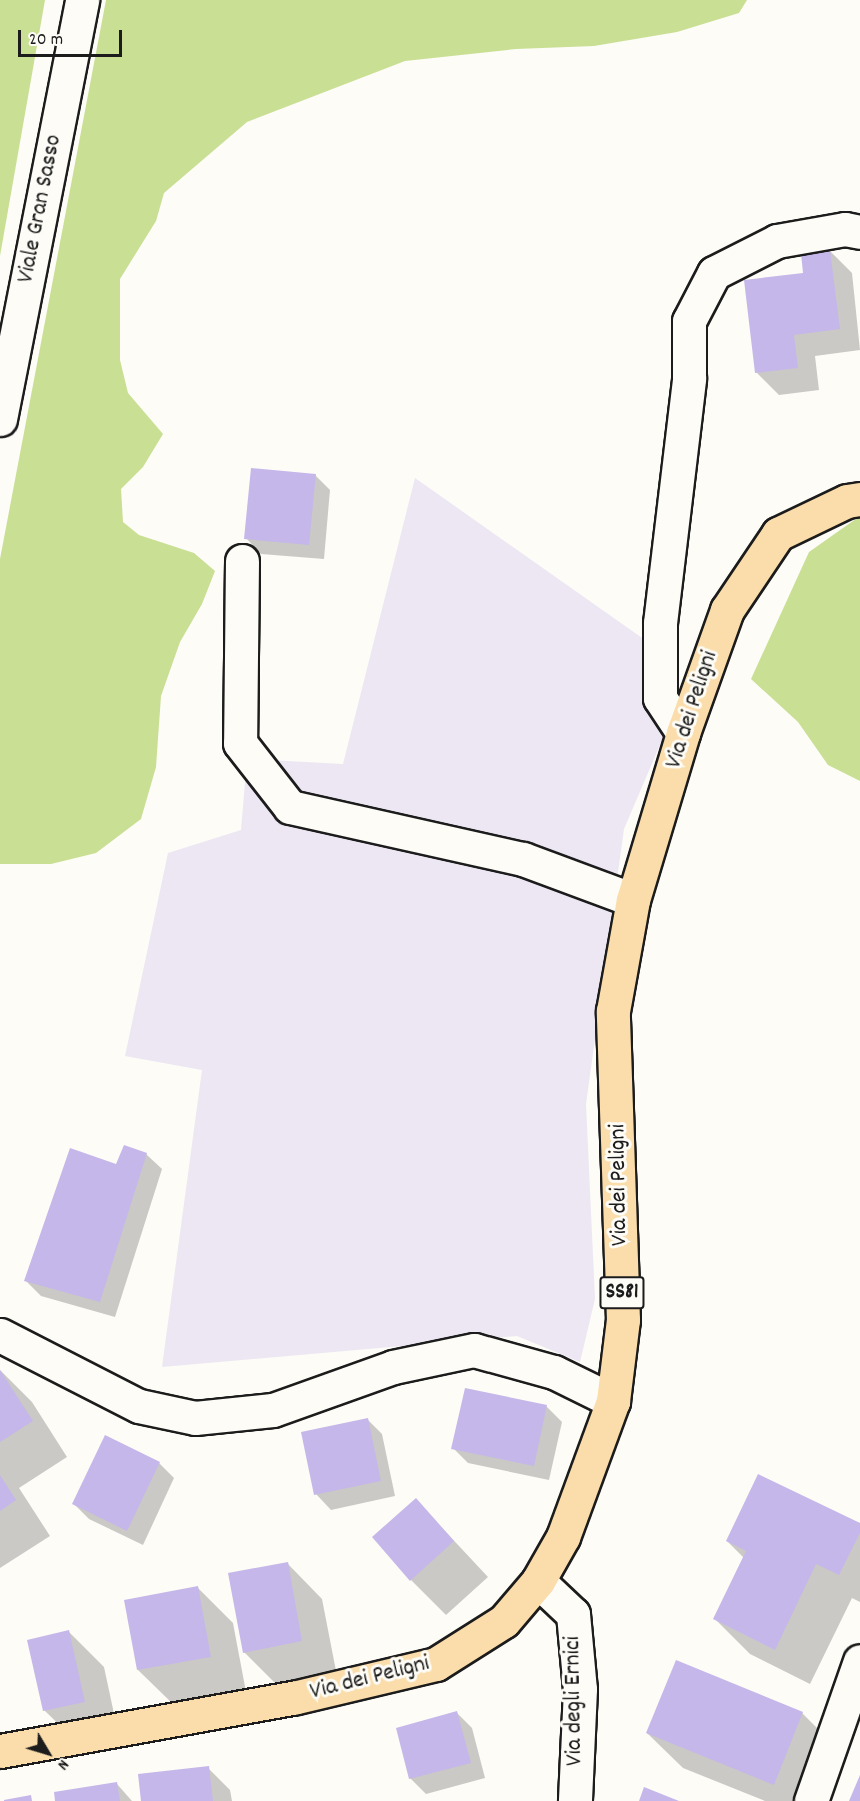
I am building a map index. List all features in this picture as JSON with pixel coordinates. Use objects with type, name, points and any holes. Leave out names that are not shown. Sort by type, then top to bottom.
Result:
[{"type":"main road","name":"Via dei Peligni","points":[[0,1751],[293,1698],[436,1664],[504,1621],[538,1581],[563,1537],[613,1401],[622,1320],[613,1011],[633,900],[683,733],[727,610],[777,534],[848,501],[860,499]]},
{"type":"street","name":"Viale Gran Sasso","points":[[0,419],[82,0]]},
{"type":"street","points":[[683,733],[660,698],[660,623],[689,378],[689,321],[714,273],[777,241],[845,229],[860,232]]},
{"type":"street","points":[[242,561],[240,743],[290,807],[523,859],[633,900]]},
{"type":"street","points":[[0,1335],[139,1406],[195,1418],[273,1410],[393,1367],[474,1350],[554,1372],[613,1401]]},
{"type":"street","name":"Via degli Ernici","points":[[538,1581],[573,1614],[580,1689],[575,1801]]},
{"type":"street","points":[[811,1801],[860,1661]]},
{"type":"shaded area","points":[[415,478],[645,640],[674,712],[624,829],[586,1104],[595,1299],[580,1362],[517,1336],[162,1367],[202,1070],[125,1056],[168,853],[241,830],[247,759],[343,764]]},
{"type":"green space","points":[[0,0],[45,0],[0,256]]},
{"type":"green space","points":[[106,0],[747,0],[739,13],[677,32],[594,46],[516,49],[405,61],[247,122],[164,193],[156,221],[120,279],[120,360],[128,393],[163,434],[143,467],[121,489],[123,522],[139,535],[194,553],[215,571],[202,604],[180,642],[161,696],[156,767],[141,819],[96,853],[51,864],[0,864],[0,559]]},
{"type":"green space","points":[[860,516],[860,781],[828,765],[798,722],[751,679],[809,552]]},
{"type":"building","points":[[830,250],[840,329],[794,335],[798,368],[755,373],[744,280],[803,273],[801,253]]},
{"type":"building","points":[[251,468],[316,474],[309,545],[244,539]]},
{"type":"building","points":[[124,1145],[147,1153],[100,1302],[24,1281],[70,1148],[116,1164]]},
{"type":"building","points":[[0,1370],[33,1421],[0,1442]]},
{"type":"building","points":[[465,1388],[547,1405],[534,1466],[451,1449]]},
{"type":"building","points":[[368,1418],[381,1481],[314,1495],[301,1432]]},
{"type":"building","points":[[105,1435],[160,1462],[127,1531],[72,1504]]},
{"type":"building","points":[[758,1474],[860,1523],[860,1533],[839,1575],[816,1564],[775,1650],[713,1619],[746,1551],[726,1541]]},
{"type":"building","points":[[0,1475],[16,1500],[0,1511]]},
{"type":"building","points":[[416,1498],[454,1541],[410,1581],[372,1537]]},
{"type":"building","points":[[288,1562],[302,1641],[243,1653],[228,1573]]},
{"type":"building","points":[[198,1586],[211,1657],[137,1670],[124,1600]]},
{"type":"building","points":[[69,1630],[85,1702],[43,1711],[27,1640]]},
{"type":"building","points":[[676,1660],[803,1712],[774,1785],[646,1733]]},
{"type":"building","points":[[457,1711],[471,1763],[409,1779],[396,1728]]},
{"type":"building","points":[[209,1766],[213,1801],[141,1801],[138,1774]]},
{"type":"building","points":[[860,1775],[860,1801],[849,1801]]},
{"type":"building","points":[[117,1782],[120,1801],[55,1801],[54,1792]]},
{"type":"building","points":[[644,1787],[679,1801],[639,1801]]},
{"type":"building","points":[[31,1795],[32,1801],[4,1801],[4,1800]]}]
